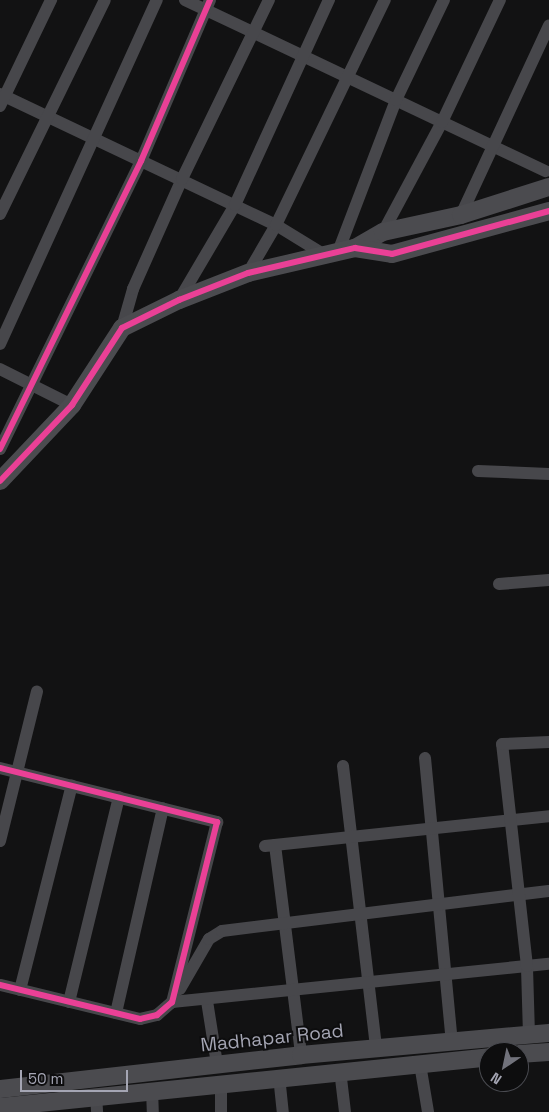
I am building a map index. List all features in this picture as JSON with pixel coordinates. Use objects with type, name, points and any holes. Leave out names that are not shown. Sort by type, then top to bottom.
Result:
[{"type":"main road","points":[[0,481],[72,405],[122,328],[179,300],[248,273],[339,252],[383,232],[461,214],[544,177]]},
{"type":"main road","points":[[339,252],[392,254],[549,211]]},
{"type":"main road","name":"Madhapar Road","points":[[0,1089],[301,1055],[549,1033]]},
{"type":"main road","points":[[529,1053],[549,1052]]},
{"type":"main road","name":"Madhapar Road","points":[[0,1107],[96,1104],[152,1089],[479,1058]]},
{"type":"street","points":[[51,0],[2,99],[50,117],[276,225],[339,252],[396,100],[444,0]]},
{"type":"street","points":[[0,214],[50,117],[106,0]]},
{"type":"street","points":[[0,344],[92,137],[157,0]]},
{"type":"street","points":[[185,0],[207,5],[254,33],[493,146],[544,177]]},
{"type":"street","points":[[122,328],[133,289],[182,179],[269,0]]},
{"type":"street","points":[[179,300],[235,205],[329,0]]},
{"type":"street","points":[[248,273],[276,225],[385,0]]},
{"type":"street","points":[[383,232],[442,122],[500,0]]},
{"type":"street","points":[[0,449],[34,384],[141,161],[207,5]]},
{"type":"street","points":[[461,214],[549,25]]},
{"type":"street","points":[[0,369],[34,384],[72,405]]},
{"type":"street","points":[[478,471],[549,474]]},
{"type":"street","points":[[500,584],[549,580]]},
{"type":"street","points":[[0,841],[36,692]]},
{"type":"street","points":[[529,1035],[527,966],[508,820],[502,744],[549,742]]},
{"type":"street","points":[[425,758],[452,1042]]},
{"type":"street","points":[[343,766],[362,914],[376,1049]]},
{"type":"street","points":[[0,768],[217,822],[172,1002]]},
{"type":"street","points":[[20,990],[72,786]]},
{"type":"street","points":[[69,1002],[119,797]]},
{"type":"street","points":[[116,1013],[163,808]]},
{"type":"street","points":[[301,1055],[270,846],[549,816]]},
{"type":"street","points":[[0,985],[140,1019],[157,1015],[172,1002],[209,939],[222,931],[549,892]]},
{"type":"street","points":[[172,1002],[207,1001],[549,964]]},
{"type":"street","points":[[207,1001],[217,1064]]},
{"type":"street","points":[[420,1064],[428,1112]]},
{"type":"street","points":[[340,1070],[346,1112]]},
{"type":"street","points":[[278,1076],[283,1112]]},
{"type":"street","points":[[221,1082],[221,1112]]},
{"type":"street","points":[[152,1089],[154,1112]]},
{"type":"cycle path","points":[[0,449],[141,161],[210,0]]},
{"type":"cycle path","points":[[0,481],[72,405],[122,328],[179,300],[248,273],[355,248],[392,254],[549,211]]},
{"type":"cycle path","points":[[0,768],[217,822],[172,1002],[157,1015],[140,1019],[0,985]]}]
